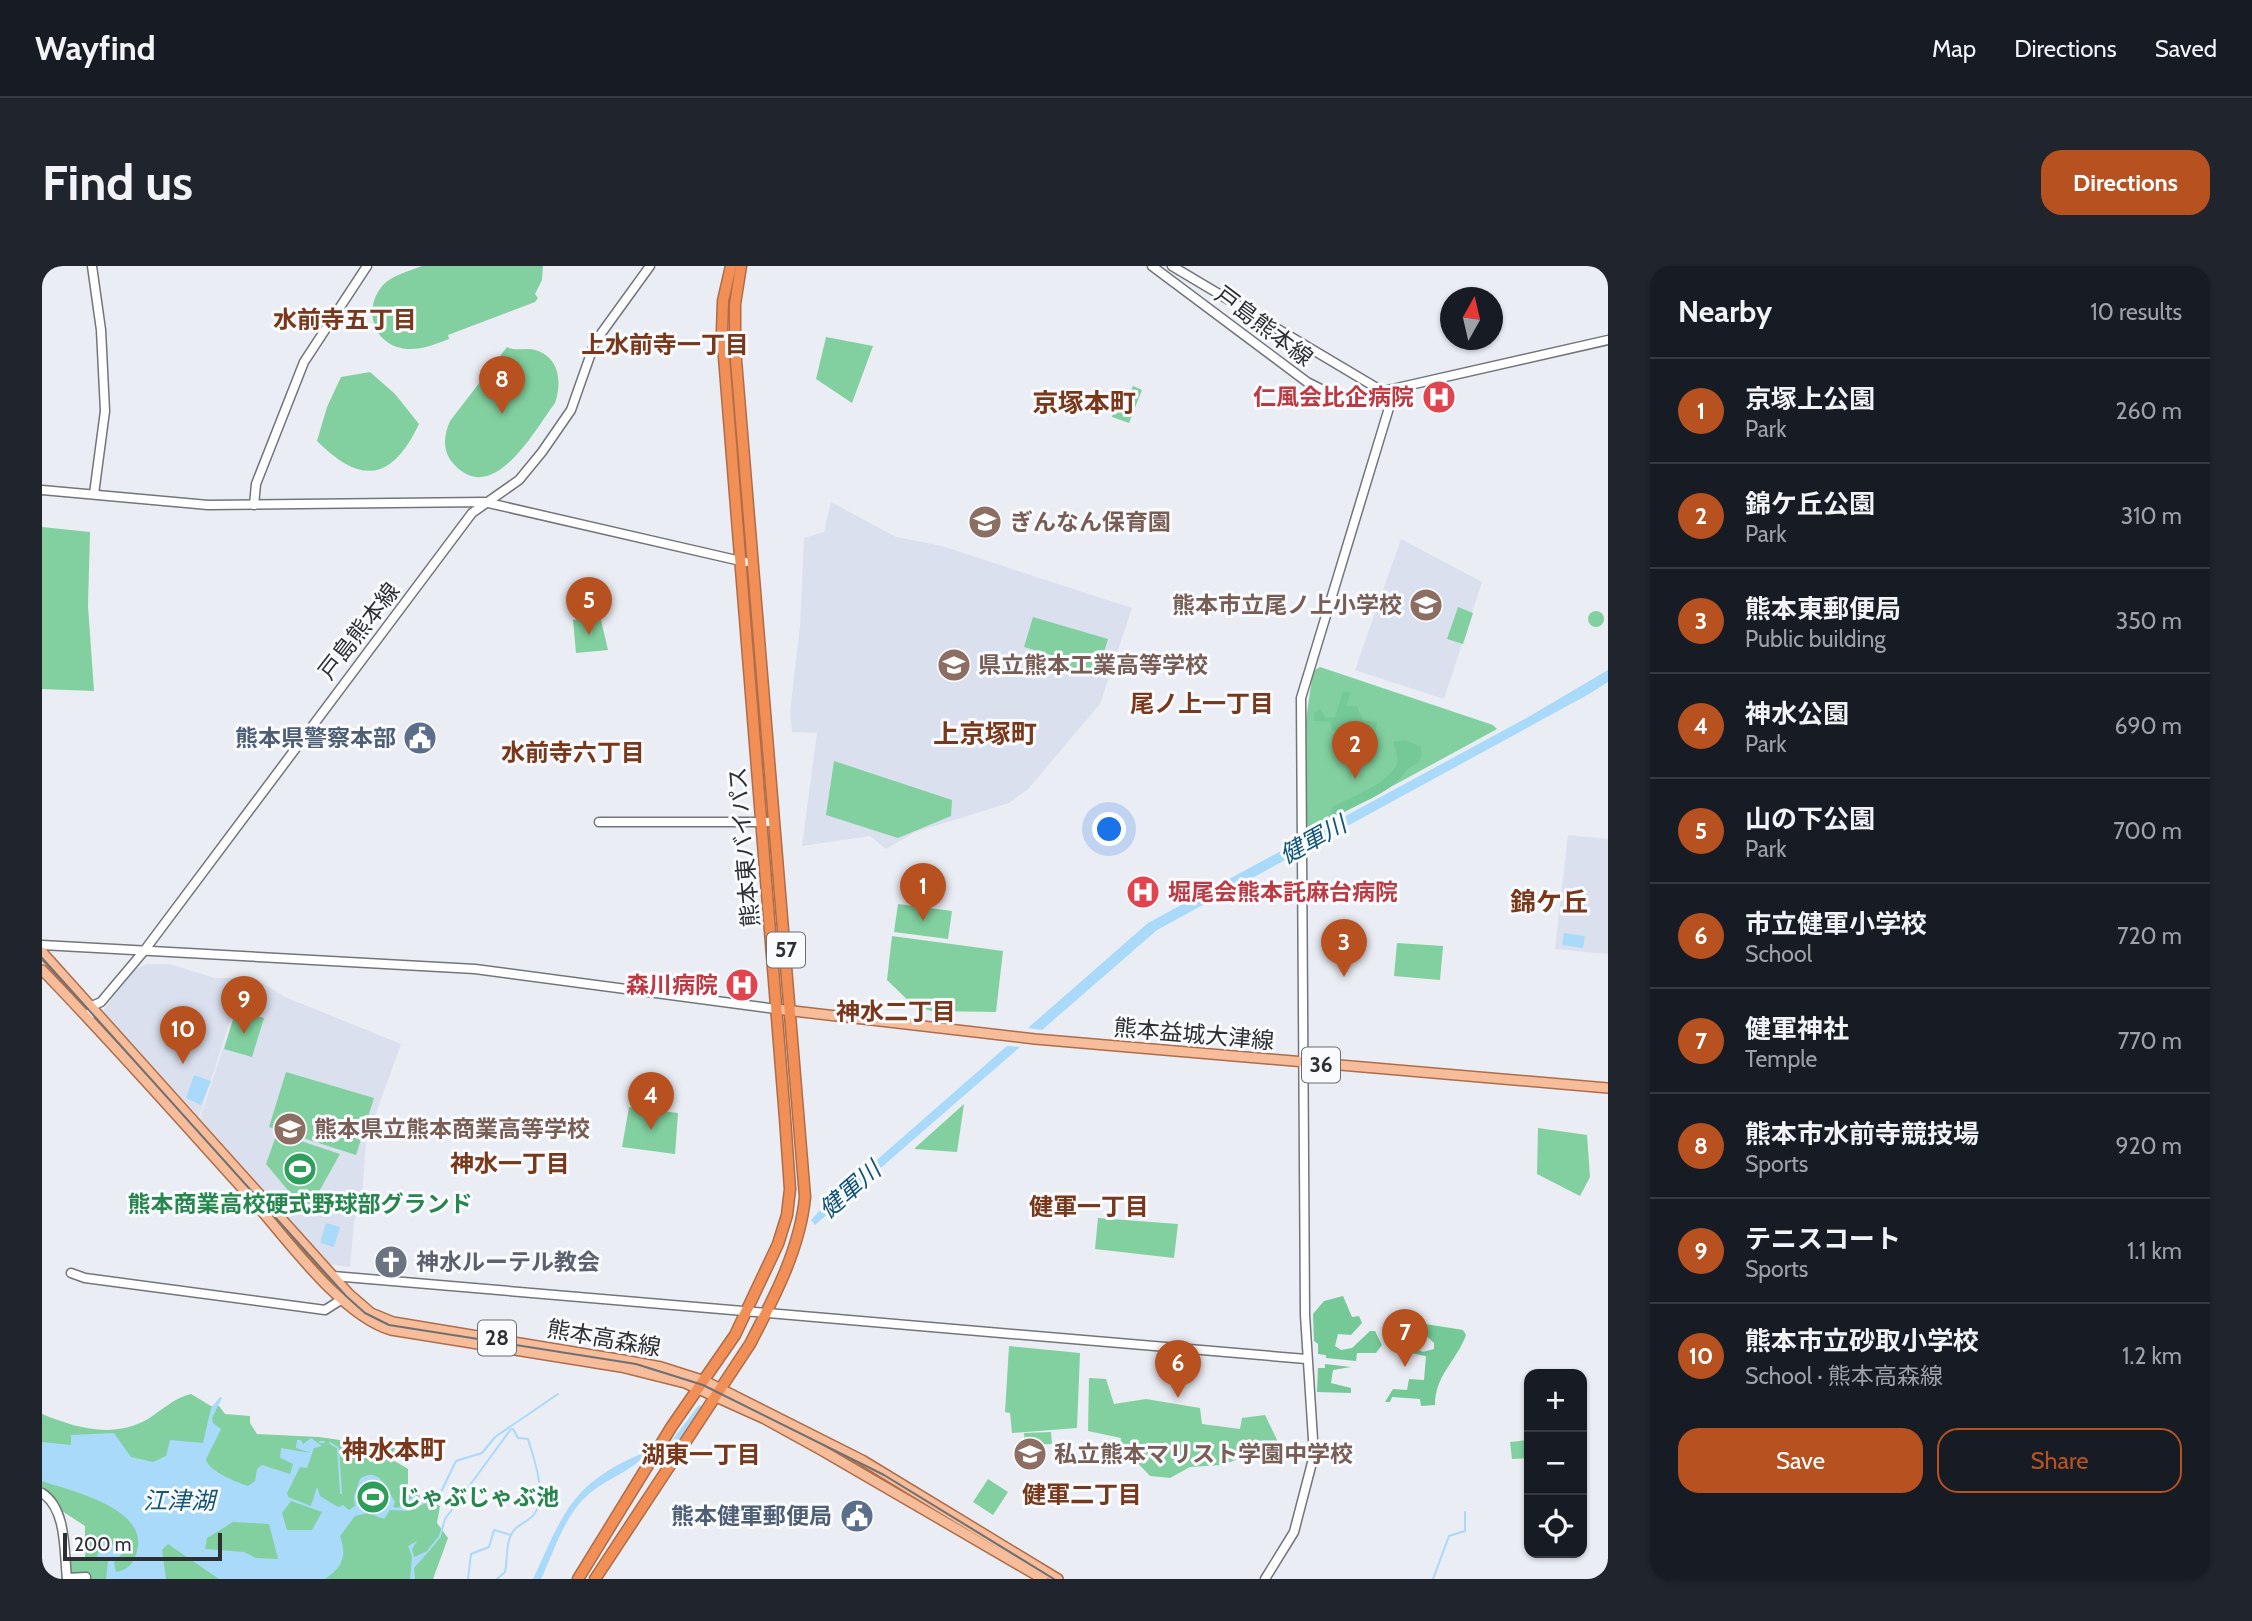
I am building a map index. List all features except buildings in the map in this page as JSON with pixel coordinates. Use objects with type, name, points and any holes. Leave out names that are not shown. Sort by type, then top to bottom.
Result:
[{"type":"highway","name":"熊本東バイパス","points":[[596,1579],[719,1392],[766,1314],[798,1237],[805,1197],[792,1011],[768,822],[741,561],[722,332],[723,301],[731,266]]},
{"type":"highway","name":"熊本東バイパス","points":[[578,1579],[672,1426],[702,1385],[746,1313],[778,1244],[788,1215],[790,1189],[776,1009],[768,822],[735,348],[735,304],[741,266]]},
{"type":"main road","name":"熊本高森線","points":[[42,952],[333,1276],[346,1297]]},
{"type":"main road","name":"熊本高森線","points":[[44,973],[89,1018],[367,1321],[391,1330],[621,1367],[702,1385],[862,1460],[1058,1579]]},
{"type":"main road","name":"熊本益城大津線","points":[[776,1009],[1035,1039],[1608,1088]]},
{"type":"main road","name":"熊本高森線","points":[[719,1392],[857,1469],[1043,1579]]},
{"type":"street","points":[[92,266],[100,330],[105,411],[94,494]]},
{"type":"street","points":[[254,505],[256,484],[304,362],[367,266]]},
{"type":"street","name":"戸島熊本線","points":[[92,1006],[101,1002],[144,951],[326,705],[484,502],[519,480],[564,421],[594,342],[650,266]]},
{"type":"street","name":"戸島熊本線","points":[[1152,266],[1319,391],[1335,396],[1382,391],[1608,340]]},
{"type":"street","points":[[1172,266],[1382,391]]},
{"type":"street","points":[[1265,1579],[1294,1532],[1314,1455],[1306,1359],[1299,722],[1303,685],[1392,398]]},
{"type":"street","points":[[42,490],[173,502],[254,505],[484,502],[752,564]]},
{"type":"street","points":[[599,822],[768,822]]},
{"type":"street","points":[[42,945],[475,970],[776,1009]]},
{"type":"street","points":[[89,1018],[92,1006]]},
{"type":"street","points":[[71,1273],[85,1278],[325,1310],[346,1297]]},
{"type":"street","points":[[333,1276],[1306,1359]]},
{"type":"street","points":[[42,1493],[53,1503],[60,1518],[67,1579],[86,1577]]},
{"type":"shaded area","name":"県立熊本工業高等学校","points":[[831,502],[896,537],[942,546],[1132,608],[1100,704],[1028,789],[1009,803],[915,832],[886,849],[870,836],[802,846],[817,733],[792,732],[790,712],[800,626],[804,538],[824,532]]},
{"type":"shaded area","name":"熊本市立尾ノ上小学校","points":[[1401,539],[1482,582],[1444,699],[1355,670]]},
{"type":"shaded area","points":[[1568,835],[1608,839],[1608,954],[1555,949]]},
{"type":"shaded area","points":[[146,964],[169,964],[215,978],[244,978],[199,1117],[103,1011],[134,970]]},
{"type":"shaded area","name":"熊本県立熊本商業高等学校","points":[[246,979],[257,980],[285,997],[401,1044],[366,1141],[362,1196],[354,1222],[350,1267],[329,1264],[200,1118]]},
{"type":"green space","points":[[422,266],[543,266],[535,302],[448,335],[449,339],[434,345],[412,349],[395,346],[379,334],[374,325],[373,305],[383,285],[396,276]]},
{"type":"green space","points":[[826,337],[873,346],[852,403],[816,379]]},
{"type":"green space","points":[[507,347],[535,350],[550,358],[558,379],[555,403],[511,461],[497,472],[482,477],[467,474],[452,462],[447,452],[445,437],[448,426]]},
{"type":"green space","points":[[370,372],[395,394],[419,424],[409,443],[387,466],[362,470],[348,465],[317,441],[327,407],[341,377]]},
{"type":"green space","points":[[1133,386],[1142,390],[1129,423],[1112,417],[1120,388],[1130,392]]},
{"type":"green space","points":[[42,527],[90,532],[88,606],[94,691],[42,689]]},
{"type":"green space","points":[[596,599],[608,650],[576,653],[573,620],[582,618],[580,603]]},
{"type":"green space","points":[[1458,607],[1473,613],[1463,644],[1447,639]]},
{"type":"green space","points":[[1593,611],[1599,611],[1604,619],[1602,625],[1593,627],[1588,622],[1588,616]]},
{"type":"green space","points":[[1033,617],[1108,639],[1096,678],[1069,670],[1071,661],[1024,647]]},
{"type":"green space","points":[[1320,667],[1493,725],[1497,729],[1310,831],[1306,829],[1305,727],[1313,671]]},
{"type":"green space","points":[[1343,692],[1351,692],[1346,706],[1357,706],[1363,720],[1377,722],[1375,733],[1370,729],[1336,731],[1331,729],[1331,722],[1314,721],[1314,713],[1320,709],[1326,718],[1335,717]]},
{"type":"green space","points":[[1404,740],[1420,746],[1422,755],[1418,763],[1376,796],[1336,815],[1331,812],[1332,807],[1388,776],[1398,761],[1393,742]]},
{"type":"green space","points":[[834,761],[952,800],[951,816],[898,838],[826,815]]},
{"type":"green space","points":[[898,904],[952,911],[948,939],[894,932]]},
{"type":"green space","points":[[892,936],[1003,951],[996,1012],[931,1011],[913,1005],[887,980]]},
{"type":"green space","points":[[1397,943],[1443,946],[1440,980],[1394,976]]},
{"type":"green space","points":[[236,1010],[264,1018],[252,1057],[224,1049]]},
{"type":"green space","points":[[286,1072],[374,1098],[356,1155],[269,1127]]},
{"type":"green space","points":[[964,1104],[957,1152],[915,1149],[915,1148]]},
{"type":"green space","points":[[629,1107],[678,1113],[675,1154],[622,1147]]},
{"type":"green space","points":[[1538,1128],[1587,1135],[1590,1177],[1580,1196],[1537,1174]]},
{"type":"green space","name":"熊本商業高校硬式野球部グランド","points":[[277,1133],[340,1154],[307,1213],[266,1164]]},
{"type":"green space","points":[[1098,1218],[1178,1224],[1174,1258],[1095,1249]]},
{"type":"green space","points":[[1343,1296],[1352,1317],[1359,1316],[1362,1323],[1351,1335],[1338,1334],[1335,1346],[1341,1350],[1352,1348],[1370,1331],[1375,1331],[1382,1345],[1376,1353],[1357,1353],[1356,1361],[1326,1358],[1326,1355],[1318,1354],[1318,1344],[1314,1341],[1313,1314],[1324,1301]]},
{"type":"green space","points":[[1394,1319],[1463,1330],[1466,1335],[1438,1385],[1435,1405],[1421,1406],[1420,1399],[1392,1397],[1390,1402],[1385,1402],[1393,1389],[1407,1390],[1409,1379],[1424,1380],[1426,1356],[1397,1347],[1384,1333],[1385,1330],[1392,1329],[1404,1344],[1423,1352],[1434,1349],[1430,1338],[1419,1332],[1400,1326],[1388,1326],[1386,1323]]},
{"type":"green space","points":[[1009,1346],[1080,1353],[1077,1428],[1012,1433],[1010,1413],[1005,1412]]},
{"type":"green space","points":[[1325,1364],[1351,1367],[1333,1370],[1331,1383],[1351,1388],[1351,1393],[1317,1392],[1318,1368],[1325,1368]]},
{"type":"green space","points":[[1089,1378],[1106,1379],[1114,1404],[1146,1399],[1200,1408],[1202,1424],[1240,1429],[1242,1418],[1265,1415],[1279,1444],[1222,1465],[1190,1467],[1170,1478],[1150,1476],[1132,1457],[1119,1457],[1121,1438],[1088,1431]]},
{"type":"green space","points":[[191,1394],[211,1406],[219,1406],[225,1414],[250,1416],[250,1423],[257,1434],[319,1437],[395,1448],[393,1460],[408,1469],[408,1490],[440,1506],[437,1523],[448,1538],[433,1579],[70,1579],[68,1559],[85,1557],[85,1526],[62,1511],[42,1490],[42,1414],[81,1427],[121,1429],[148,1419],[174,1401]]},
{"type":"green space","points":[[1051,1432],[1052,1444],[1025,1445],[1024,1433]]},
{"type":"green space","points":[[1524,1441],[1524,1458],[1512,1459],[1510,1442]]},
{"type":"green space","points":[[988,1479],[1008,1492],[993,1515],[973,1502]]},
{"type":"water","name":"健軍川","points":[[1608,670],[1608,682],[1589,694],[1157,930],[1042,1030],[1028,1028],[1148,923],[1530,716]]},
{"type":"water","points":[[1564,933],[1585,936],[1583,948],[1562,945]]},
{"type":"water","name":"健軍川","points":[[1007,1046],[1020,1047],[815,1225],[811,1220],[823,1207]]},
{"type":"water","points":[[194,1075],[211,1081],[201,1105],[186,1098]]},
{"type":"water","points":[[326,1223],[340,1227],[334,1247],[320,1243]]},
{"type":"water","name":"江津湖","points":[[222,1398],[212,1418],[213,1423],[221,1429],[206,1459],[217,1472],[237,1482],[248,1486],[255,1481],[257,1469],[262,1465],[290,1474],[293,1464],[280,1458],[281,1448],[311,1453],[296,1448],[297,1440],[301,1440],[303,1444],[311,1438],[322,1446],[314,1448],[307,1468],[300,1467],[287,1493],[288,1497],[311,1506],[317,1487],[320,1496],[349,1510],[355,1506],[354,1497],[360,1479],[372,1475],[382,1480],[395,1502],[393,1507],[398,1508],[414,1496],[427,1501],[439,1497],[409,1511],[390,1510],[384,1519],[368,1513],[355,1516],[340,1536],[343,1555],[340,1565],[325,1579],[219,1579],[168,1544],[162,1550],[166,1579],[106,1579],[108,1561],[97,1557],[101,1540],[126,1550],[114,1562],[116,1572],[124,1570],[132,1562],[137,1551],[138,1536],[131,1523],[105,1504],[42,1481],[42,1442],[71,1445],[71,1435],[114,1433],[131,1457],[153,1462],[166,1456],[170,1440],[203,1443],[211,1408]],"holes":[[[291,1501],[322,1512],[312,1530],[287,1530],[282,1513]],[[233,1522],[269,1524],[278,1559],[256,1558],[244,1552],[205,1549],[207,1538]]]},
{"type":"water","points":[[699,1405],[704,1408],[674,1448],[666,1454],[667,1447]]},
{"type":"water","points":[[648,1451],[636,1464],[597,1487],[581,1502],[561,1533],[541,1579],[533,1579],[563,1516],[574,1501],[602,1474]]},
{"type":"water","points":[[417,1541],[412,1549],[414,1557],[430,1550],[414,1568],[415,1579],[410,1579],[412,1556],[408,1546]]},
{"type":"waterway","points":[[438,1498],[456,1461],[482,1453],[495,1437],[558,1394]]},
{"type":"waterway","points":[[429,1550],[440,1536],[445,1519],[511,1429]]},
{"type":"waterway","points":[[497,1579],[505,1572],[511,1534],[535,1513],[540,1497],[528,1439],[518,1438],[513,1429]]},
{"type":"waterway","points":[[330,1443],[338,1448],[341,1493]]},
{"type":"waterway","points":[[1433,1579],[1449,1536],[1465,1531],[1465,1512]]},
{"type":"waterway","points":[[468,1579],[471,1554],[489,1547],[494,1530],[511,1535]]},
{"type":"tram line","points":[[42,958],[346,1296],[365,1313],[389,1325],[636,1364],[703,1385],[884,1475],[1054,1579]]},
{"type":"place","name":"仁風会比企病院","points":[[1439,397]]},
{"type":"place","name":"熊本市水前寺競技場","points":[[502,414]]},
{"type":"place","name":"ぎんなん保育園","points":[[985,522]]},
{"type":"place","name":"熊本市立尾ノ上小学校","points":[[1426,605]]},
{"type":"place","name":"山の下公園","points":[[589,635]]},
{"type":"place","name":"県立熊本工業高等学校","points":[[954,665]]},
{"type":"place","name":"熊本県警察本部","points":[[420,738]]},
{"type":"place","name":"錦ケ丘公園","points":[[1355,779]]},
{"type":"place","name":"堀尾会熊本託麻台病院","points":[[1143,892]]},
{"type":"place","name":"京塚上公園","points":[[923,921]]},
{"type":"place","name":"熊本東郵便局","points":[[1344,977]]},
{"type":"place","name":"森川病院","points":[[742,985]]},
{"type":"place","name":"テニスコート","points":[[244,1034]]},
{"type":"place","name":"熊本市立砂取小学校","points":[[183,1064]]},
{"type":"place","name":"熊本県立熊本商業高等学校","points":[[290,1129]]},
{"type":"place","name":"神水公園","points":[[651,1130]]},
{"type":"place","name":"熊本商業高校硬式野球部グランド","points":[[300,1169]]},
{"type":"place","name":"神水ルーテル教会","points":[[391,1262]]},
{"type":"place","name":"健軍神社","points":[[1405,1367]]},
{"type":"place","name":"市立健軍小学校","points":[[1178,1398]]},
{"type":"place","name":"私立熊本マリスト学園中学校","points":[[1030,1454]]},
{"type":"place","name":"じゃぶじゃぶ池","points":[[373,1497]]},
{"type":"place","name":"熊本健軍郵便局","points":[[857,1516]]},
{"type":"district","name":"水前寺五丁目","points":[[345,320]]},
{"type":"district","name":"上水前寺一丁目","points":[[665,345]]},
{"type":"district","name":"京塚本町","points":[[1084,403]]},
{"type":"district","name":"尾ノ上一丁目","points":[[1202,704]]},
{"type":"district","name":"上京塚町","points":[[985,734]]},
{"type":"district","name":"水前寺六丁目","points":[[573,753]]},
{"type":"district","name":"錦ケ丘","points":[[1549,902]]},
{"type":"district","name":"神水二丁目","points":[[896,1012]]},
{"type":"district","name":"神水一丁目","points":[[510,1164]]},
{"type":"district","name":"健軍一丁目","points":[[1089,1207]]},
{"type":"district","name":"神水本町","points":[[394,1450]]},
{"type":"district","name":"湖東一丁目","points":[[701,1455]]},
{"type":"district","name":"健軍二丁目","points":[[1082,1495]]}]
